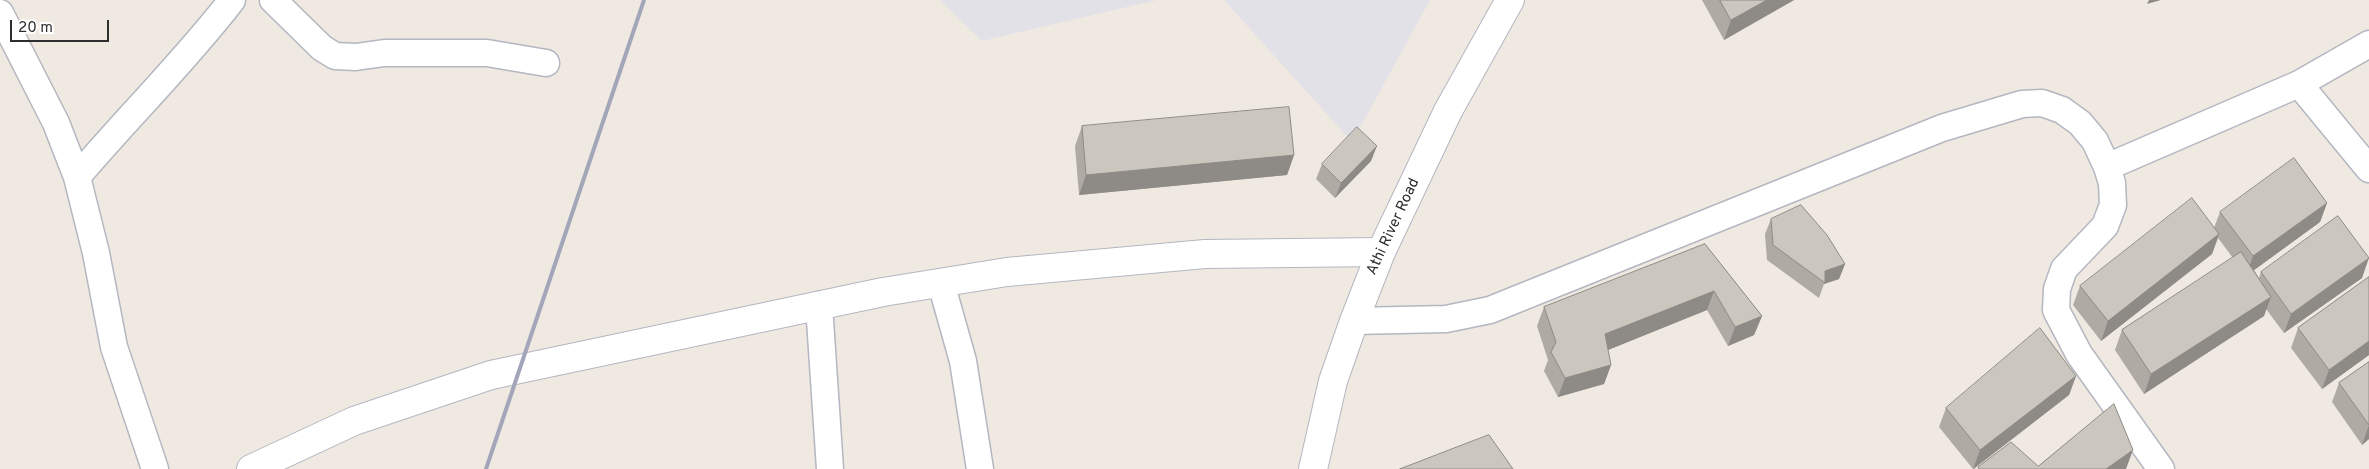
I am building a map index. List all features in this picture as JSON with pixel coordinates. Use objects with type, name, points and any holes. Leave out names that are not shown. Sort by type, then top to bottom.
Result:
[{"type":"street","points":[[77,177],[120,127],[174,71],[232,0]]},
{"type":"street","points":[[273,0],[315,42],[335,56],[356,57],[384,53],[487,53],[546,63]]},
{"type":"street","name":"Athi River Road","points":[[1313,469],[1333,381],[1381,252],[1448,111],[1510,0]]},
{"type":"street","points":[[0,13],[56,123],[77,177],[96,253],[114,348],[155,469]]},
{"type":"street","points":[[2107,167],[2299,84],[2369,44]]},
{"type":"street","points":[[2299,84],[2369,169]]},
{"type":"street","points":[[1354,321],[1446,319],[1490,310],[1942,128],[2022,104],[2042,103],[2062,110],[2080,122],[2095,141],[2112,183],[2114,205],[2105,226],[2064,269],[2057,289],[2056,310],[2079,354],[2160,469]]},
{"type":"street","points":[[251,469],[354,421],[491,375],[819,305],[1007,272],[1205,254],[1381,252]]},
{"type":"street","points":[[942,283],[963,361],[980,469]]},
{"type":"street","points":[[819,305],[830,469]]},
{"type":"shaded area","points":[[940,0],[1157,0],[982,41]]},
{"type":"shaded area","points":[[1224,0],[1430,0],[1352,142]]},
{"type":"building","points":[[1720,0],[1767,0],[1731,20]]},
{"type":"building","points":[[1289,107],[1294,155],[1086,175],[1082,126]]},
{"type":"building","points":[[1357,127],[1377,146],[1341,183],[1322,164]]},
{"type":"building","points":[[2294,158],[2327,203],[2253,256],[2220,212]]},
{"type":"building","points":[[2192,198],[2219,234],[2108,321],[2080,286]]},
{"type":"building","points":[[1801,205],[1827,235],[1845,264],[1825,271],[1825,283],[1773,245],[1771,219]]},
{"type":"building","points":[[2338,216],[2369,258],[2291,314],[2261,272]]},
{"type":"building","points":[[1705,244],[1762,316],[1735,327],[1714,291],[1605,334],[1611,365],[1565,378],[1551,352],[1556,342],[1544,307]]},
{"type":"building","points":[[2241,252],[2271,297],[2151,374],[2122,330]]},
{"type":"building","points":[[2369,277],[2369,341],[2329,370],[2298,328]]},
{"type":"building","points":[[2040,328],[2076,376],[1980,450],[1946,408]]},
{"type":"building","points":[[2369,362],[2369,425],[2339,383]]},
{"type":"building","points":[[2114,404],[2133,450],[2106,469],[1979,469],[1978,467],[2011,442],[2038,466]]},
{"type":"building","points":[[1489,435],[1513,469],[1400,469]]},
{"type":"railway","points":[[486,469],[644,0]]}]
